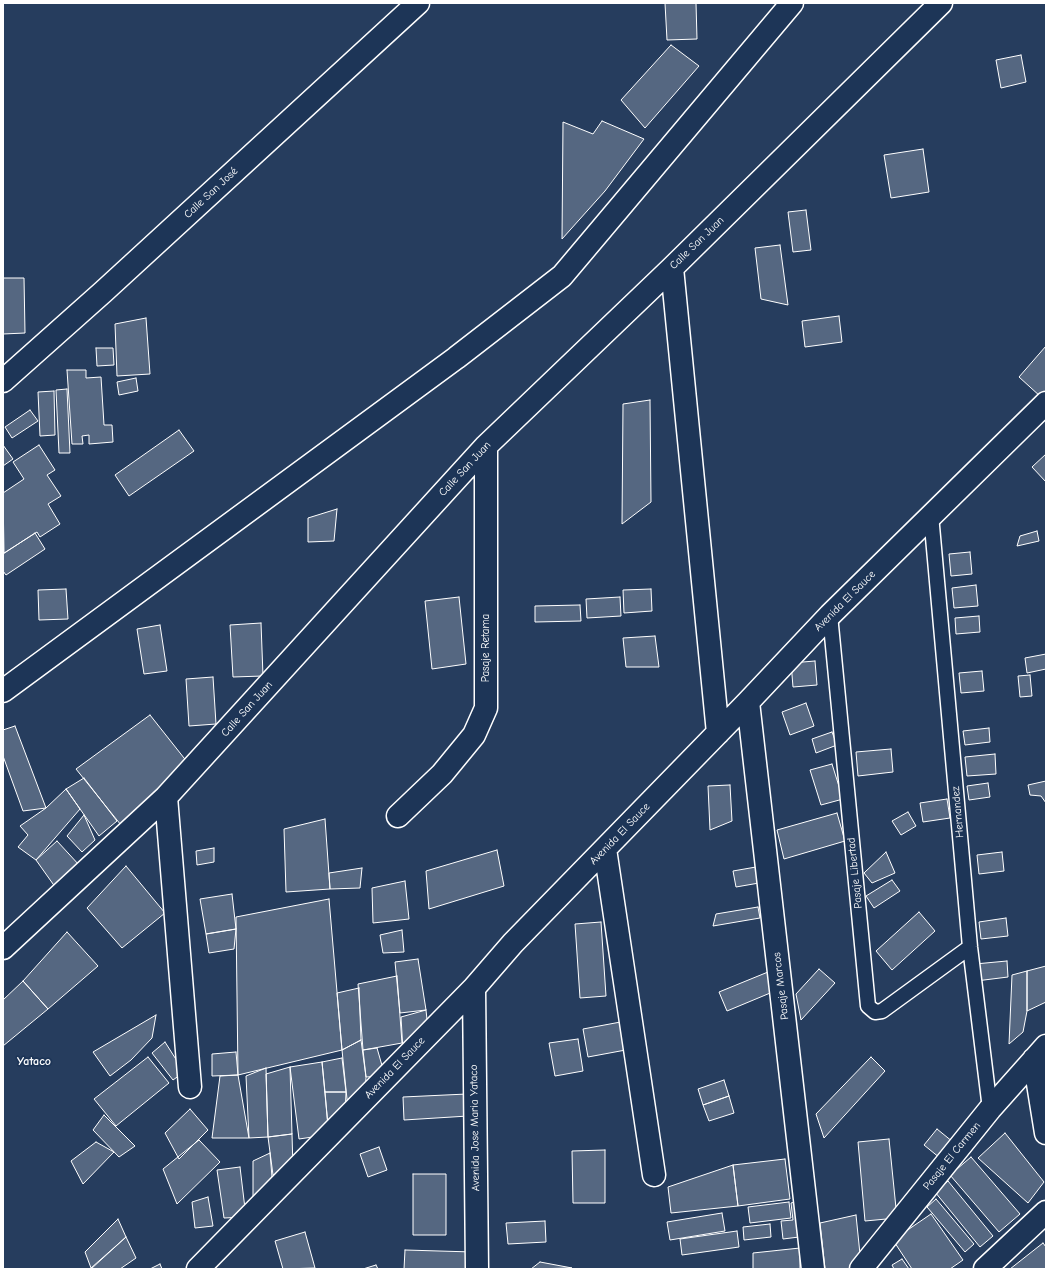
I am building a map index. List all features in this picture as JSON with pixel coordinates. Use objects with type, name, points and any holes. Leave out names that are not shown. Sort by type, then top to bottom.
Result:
[{"type":"street","name":"Calle San José","points":[[3,381],[103,292],[418,3]]},
{"type":"street","points":[[3,691],[456,358],[562,276],[792,3]]},
{"type":"street","name":"Calle San Juan","points":[[3,948],[166,797],[486,446],[672,268],[941,3]]},
{"type":"street","points":[[672,268],[718,733]]},
{"type":"street","name":"Avenida El Sauce","points":[[198,1269],[474,988],[513,943],[748,702],[830,615],[1046,403]]},
{"type":"street","name":"Pasaje Retama","points":[[398,816],[442,774],[474,735],[486,708],[486,446]]},
{"type":"street","name":"Pasaje Marcos","points":[[748,702],[813,1269]]},
{"type":"street","points":[[166,797],[190,1087]]},
{"type":"street","points":[[605,849],[654,1175]]},
{"type":"street","name":"Avenida Jose Maria Yataco","points":[[474,988],[477,1269]]},
{"type":"street","points":[[1040,1052],[1046,1132]]},
{"type":"street","name":"Pasaje El Carmen","points":[[861,1269],[990,1109],[1040,1052]]},
{"type":"street","points":[[985,1269],[1046,1212]]},
{"type":"lane","name":"Hernandez","points":[[931,515],[970,947],[990,1109]]},
{"type":"lane","name":"Pasaje Libertad","points":[[830,615],[868,1006],[875,1012],[882,1011],[970,947]]},
{"type":"building","points":[[665,3],[696,3],[697,39],[667,40]]},
{"type":"building","points":[[671,45],[699,66],[645,128],[621,100]]},
{"type":"building","points":[[1021,55],[1026,82],[1001,88],[996,60]]},
{"type":"building","points":[[602,121],[644,139],[605,191],[562,239],[563,122],[593,134]]},
{"type":"building","points":[[923,149],[929,192],[891,198],[884,155]]},
{"type":"building","points":[[806,210],[811,250],[793,252],[788,212]]},
{"type":"building","points":[[780,245],[788,305],[761,299],[755,248]]},
{"type":"building","points":[[3,278],[24,278],[25,333],[3,334]]},
{"type":"building","points":[[839,316],[842,342],[805,347],[802,321]]},
{"type":"building","points":[[146,318],[150,374],[117,376],[115,324]]},
{"type":"building","points":[[1046,346],[1046,391],[1041,397],[1019,377]]},
{"type":"building","points":[[96,348],[113,348],[114,365],[97,366]]},
{"type":"building","points":[[67,370],[86,370],[86,378],[101,377],[104,425],[112,425],[113,442],[89,444],[89,435],[82,436],[83,444],[72,444]]},
{"type":"building","points":[[136,378],[138,391],[119,395],[117,382]]},
{"type":"building","points":[[67,389],[70,453],[59,453],[56,390]]},
{"type":"building","points":[[54,391],[55,435],[40,436],[38,392]]},
{"type":"building","points":[[650,400],[651,502],[622,524],[623,404]]},
{"type":"building","points":[[30,410],[38,421],[12,438],[5,427]]},
{"type":"building","points":[[179,430],[194,451],[129,496],[115,475]]},
{"type":"building","points":[[3,445],[13,459],[3,466]]},
{"type":"building","points":[[39,445],[55,470],[47,475],[61,496],[48,504],[60,524],[40,537],[37,532],[4,553],[3,493],[24,479],[13,462]]},
{"type":"building","points":[[1046,454],[1046,482],[1032,467]]},
{"type":"building","points":[[337,509],[334,541],[308,542],[308,518]]},
{"type":"building","points":[[1037,531],[1039,541],[1017,546],[1020,536]]},
{"type":"building","points":[[35,533],[45,549],[6,575],[3,571],[3,554]]},
{"type":"building","points":[[970,552],[972,574],[951,576],[949,554]]},
{"type":"building","points":[[976,585],[978,606],[954,608],[952,588]]},
{"type":"building","points":[[66,589],[68,619],[39,620],[38,590]]},
{"type":"building","points":[[651,589],[652,611],[624,613],[623,590]]},
{"type":"building","points":[[459,597],[466,664],[432,669],[425,601]]},
{"type":"building","points":[[620,597],[621,616],[587,618],[586,599]]},
{"type":"building","points":[[580,605],[581,621],[535,622],[535,606]]},
{"type":"building","points":[[979,616],[980,632],[956,634],[955,618]]},
{"type":"building","points":[[261,623],[263,676],[233,677],[230,625]]},
{"type":"building","points":[[160,625],[167,671],[144,674],[137,629]]},
{"type":"building","points":[[655,636],[659,667],[626,667],[623,638]]},
{"type":"building","points":[[1046,654],[1046,669],[1027,673],[1025,658]]},
{"type":"building","points":[[815,661],[817,685],[793,687],[791,663]]},
{"type":"building","points":[[982,671],[984,691],[961,693],[959,673]]},
{"type":"building","points":[[1030,675],[1032,696],[1020,697],[1018,676]]},
{"type":"building","points":[[213,677],[216,724],[189,726],[186,679]]},
{"type":"building","points":[[806,703],[814,726],[790,735],[782,712]]},
{"type":"building","points":[[150,715],[188,763],[125,830],[76,769]]},
{"type":"building","points":[[15,726],[46,808],[23,811],[3,756],[3,730]]},
{"type":"building","points":[[989,728],[990,742],[965,745],[963,731]]},
{"type":"building","points":[[832,732],[837,745],[816,753],[812,739]]},
{"type":"building","points":[[891,749],[893,772],[858,776],[856,752]]},
{"type":"building","points":[[995,754],[996,774],[967,776],[965,757]]},
{"type":"building","points":[[832,764],[843,799],[821,805],[810,770]]},
{"type":"building","points":[[84,778],[117,821],[99,836],[66,789]]},
{"type":"building","points":[[1046,781],[1046,803],[1041,796],[1030,795],[1028,785]]},
{"type":"building","points":[[988,783],[990,797],[969,800],[967,786]]},
{"type":"building","points":[[730,785],[732,821],[710,830],[708,786]]},
{"type":"building","points":[[66,789],[80,809],[36,860],[18,847],[28,835],[20,826],[46,808]]},
{"type":"building","points":[[947,799],[950,818],[923,822],[920,803]]},
{"type":"building","points":[[908,812],[916,826],[901,835],[892,821]]},
{"type":"building","points":[[837,813],[845,841],[784,859],[777,830]]},
{"type":"building","points":[[84,815],[95,840],[82,852],[67,836]]},
{"type":"building","points":[[325,819],[330,889],[286,892],[284,829]]},
{"type":"building","points":[[57,841],[80,866],[58,891],[36,860]]},
{"type":"building","points":[[214,848],[214,862],[197,865],[196,851]]},
{"type":"building","points":[[497,850],[504,886],[429,909],[426,871]]},
{"type":"building","points":[[886,852],[895,873],[872,883],[864,873]]},
{"type":"building","points":[[1002,852],[1004,871],[979,874],[977,855]]},
{"type":"building","points":[[126,866],[165,913],[122,948],[87,908]]},
{"type":"building","points":[[756,867],[759,883],[736,887],[733,871]]},
{"type":"building","points":[[362,868],[360,888],[330,889],[329,873]]},
{"type":"building","points":[[892,880],[900,891],[874,908],[866,896]]},
{"type":"building","points":[[405,881],[409,919],[373,923],[372,888]]},
{"type":"building","points":[[232,894],[236,929],[206,934],[200,899]]},
{"type":"building","points":[[329,899],[342,1050],[238,1075],[236,917]]},
{"type":"building","points":[[758,907],[760,918],[713,926],[716,914]]},
{"type":"building","points":[[919,912],[935,931],[892,970],[876,951]]},
{"type":"building","points":[[1006,918],[1008,936],[981,939],[979,922]]},
{"type":"building","points":[[601,922],[606,996],[580,998],[575,924]]},
{"type":"building","points":[[236,929],[234,949],[209,953],[206,934]]},
{"type":"building","points":[[402,930],[404,952],[383,953],[380,935]]},
{"type":"building","points":[[67,932],[98,966],[48,1009],[23,981]]},
{"type":"building","points":[[418,959],[426,1010],[400,1013],[395,962]]},
{"type":"building","points":[[1007,961],[1008,977],[976,981],[975,964]]},
{"type":"building","points":[[1046,966],[1046,1002],[1027,1011],[1027,971]]},
{"type":"building","points":[[819,969],[835,983],[801,1020],[796,994]]},
{"type":"building","points":[[1027,971],[1027,1011],[1023,1032],[1009,1044],[1012,975]]},
{"type":"building","points":[[768,972],[775,991],[727,1011],[719,992]]},
{"type":"building","points":[[397,976],[402,1043],[363,1050],[358,984]]},
{"type":"building","points":[[23,981],[48,1009],[3,1046],[3,1000]]},
{"type":"building","points":[[359,988],[361,1040],[342,1050],[337,993]]},
{"type":"building","points":[[426,1010],[428,1029],[403,1051],[401,1017]]},
{"type":"building","points":[[156,1015],[152,1038],[131,1060],[110,1076],[93,1052]]},
{"type":"building","points":[[626,1021],[631,1049],[588,1057],[583,1029]]},
{"type":"building","points":[[578,1039],[583,1071],[555,1076],[549,1043]]},
{"type":"building","points":[[361,1040],[366,1077],[365,1098],[348,1109],[342,1050]]},
{"type":"building","points":[[165,1042],[184,1072],[173,1080],[152,1053]]},
{"type":"building","points":[[377,1048],[385,1076],[366,1077],[363,1050]]},
{"type":"building","points":[[236,1052],[238,1075],[212,1076],[212,1054]]},
{"type":"building","points":[[148,1057],[169,1083],[116,1126],[94,1099]]},
{"type":"building","points":[[871,1057],[885,1071],[824,1138],[816,1114]]},
{"type":"building","points":[[342,1058],[346,1092],[325,1092],[322,1062]]},
{"type":"building","points":[[322,1062],[328,1126],[326,1135],[299,1139],[290,1067]]},
{"type":"building","points":[[290,1067],[292,1134],[268,1137],[266,1074]]},
{"type":"building","points":[[266,1068],[268,1137],[249,1138],[246,1076]]},
{"type":"building","points":[[238,1075],[249,1138],[212,1138],[220,1076]]},
{"type":"building","points":[[724,1080],[729,1096],[703,1105],[698,1089]]},
{"type":"building","points":[[325,1092],[346,1092],[345,1116],[328,1126]]},
{"type":"building","points":[[467,1094],[468,1116],[404,1120],[403,1097]]},
{"type":"building","points":[[729,1096],[734,1113],[709,1121],[703,1105]]},
{"type":"building","points":[[190,1109],[208,1130],[179,1159],[165,1133]]},
{"type":"building","points":[[104,1115],[135,1146],[119,1157],[93,1130]]},
{"type":"building","points":[[937,1129],[953,1142],[940,1158],[924,1145]]},
{"type":"building","points":[[1005,1133],[1044,1182],[1028,1203],[978,1158]]},
{"type":"building","points":[[292,1134],[293,1169],[273,1175],[268,1137]]},
{"type":"building","points":[[889,1139],[897,1218],[865,1221],[858,1142]]},
{"type":"building","points":[[199,1140],[220,1162],[177,1204],[163,1169]]},
{"type":"building","points":[[96,1142],[114,1152],[83,1184],[71,1161]]},
{"type":"building","points":[[379,1147],[387,1170],[368,1177],[360,1154]]},
{"type":"building","points":[[605,1150],[605,1203],[573,1203],[572,1151]]},
{"type":"building","points":[[270,1153],[273,1189],[253,1205],[253,1161]]},
{"type":"building","points":[[971,1157],[1020,1214],[999,1232],[950,1175]]},
{"type":"building","points":[[785,1159],[790,1199],[738,1206],[733,1165]]},
{"type":"building","points":[[733,1165],[738,1206],[671,1213],[668,1187]]},
{"type":"building","points":[[240,1167],[246,1217],[224,1218],[217,1170]]},
{"type":"building","points":[[413,1174],[446,1174],[446,1235],[413,1235]]},
{"type":"building","points":[[948,1181],[993,1236],[980,1247],[935,1192]]},
{"type":"building","points":[[208,1197],[213,1226],[195,1228],[192,1202]]},
{"type":"building","points":[[936,1199],[974,1244],[965,1252],[927,1207]]},
{"type":"building","points":[[789,1202],[791,1218],[750,1223],[748,1207]]},
{"type":"building","points":[[795,1202],[799,1237],[783,1239],[781,1221],[793,1220],[791,1203]]},
{"type":"building","points":[[722,1213],[725,1231],[670,1240],[667,1222]]},
{"type":"building","points":[[931,1214],[963,1260],[950,1269],[912,1269],[893,1240]]},
{"type":"building","points":[[856,1215],[861,1264],[854,1269],[825,1269],[820,1223]]},
{"type":"building","points":[[118,1219],[126,1237],[91,1268],[85,1252]]},
{"type":"building","points":[[545,1221],[546,1242],[508,1244],[506,1223]]},
{"type":"building","points":[[770,1224],[771,1237],[744,1240],[743,1227]]},
{"type":"building","points":[[737,1231],[739,1247],[682,1255],[680,1239]]},
{"type":"building","points":[[305,1232],[315,1268],[283,1269],[275,1241]]},
{"type":"building","points":[[126,1237],[136,1258],[120,1269],[91,1269]]},
{"type":"building","points":[[1043,1243],[1046,1247],[1046,1269],[1010,1269]]},
{"type":"building","points":[[800,1248],[800,1269],[753,1269],[753,1253]]},
{"type":"building","points":[[405,1250],[473,1252],[473,1269],[404,1269]]},
{"type":"building","points":[[902,1259],[909,1269],[894,1269],[892,1265]]},
{"type":"building","points":[[540,1262],[572,1268],[531,1269]]},
{"type":"building","points":[[160,1264],[162,1269],[150,1269]]},
{"type":"building","points":[[376,1265],[378,1269],[363,1269]]},
{"type":"district","name":"Yataco","points":[[34,1062]]}]
